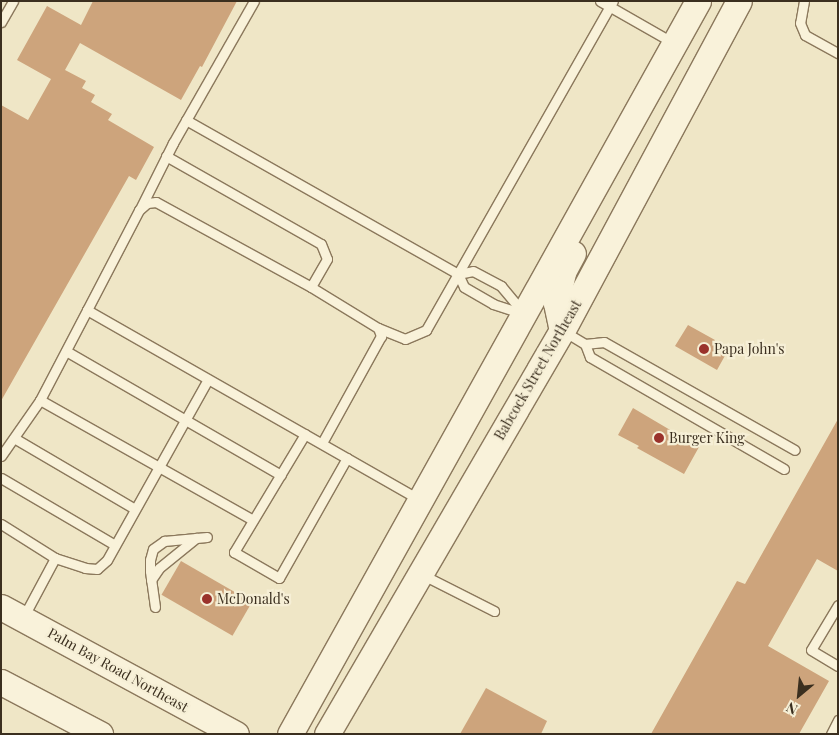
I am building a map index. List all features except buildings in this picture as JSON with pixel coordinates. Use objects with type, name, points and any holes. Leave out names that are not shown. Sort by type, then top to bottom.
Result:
[{"type":"main road","points":[[290,734],[698,1]]},
{"type":"main road","points":[[723,1],[723,31]]},
{"type":"main road","name":"Babcock Street Northeast","points":[[327,734],[562,330],[739,1]]},
{"type":"main road","points":[[562,330],[556,303],[563,272],[596,210],[607,165]]},
{"type":"main road","name":"Palm Bay Road Northeast","points":[[1,607],[236,734]]},
{"type":"main road","points":[[1,682],[100,734]]},
{"type":"lane","points":[[1,22],[13,1]]},
{"type":"lane","points":[[1,456],[40,400],[166,156],[254,1]]},
{"type":"lane","points":[[600,1],[611,4],[675,43]]},
{"type":"lane","points":[[804,1],[800,23],[805,35],[838,53]]},
{"type":"lane","points":[[139,210],[147,203],[156,202],[311,287],[378,328],[405,339],[426,330],[611,4]]},
{"type":"lane","points":[[186,120],[458,274],[464,287],[493,304],[524,314]]},
{"type":"lane","points":[[166,156],[321,244],[326,258],[311,287]]},
{"type":"lane","points":[[458,274],[473,271],[501,286],[524,314]]},
{"type":"lane","points":[[87,310],[420,500]]},
{"type":"lane","points":[[322,444],[381,336],[378,328]]},
{"type":"lane","points":[[562,330],[585,344],[604,342],[795,450]]},
{"type":"lane","points":[[585,344],[590,357],[784,469]]},
{"type":"lane","points":[[66,351],[185,421],[281,474]]},
{"type":"lane","points":[[1,524],[55,558],[84,568],[97,569],[107,560],[208,379]]},
{"type":"lane","points":[[40,400],[253,520]]},
{"type":"lane","points":[[304,434],[234,552],[279,578],[347,458]]},
{"type":"lane","points":[[14,438],[135,509]]},
{"type":"lane","points":[[1,478],[115,544]]},
{"type":"lane","points":[[155,607],[150,560],[154,549],[159,543],[207,536]]},
{"type":"lane","points":[[151,581],[159,568],[196,538]]},
{"type":"lane","points":[[23,618],[55,558]]},
{"type":"lane","points":[[420,574],[494,611]]},
{"type":"lane","points":[[838,605],[811,650],[838,666]]},
{"type":"lane","points":[[831,734],[838,720]]},
{"type":"place","name":"Papa John's","points":[[704,349]]},
{"type":"place","name":"Burger King","points":[[659,438]]},
{"type":"place","name":"McDonald's","points":[[207,599]]}]
